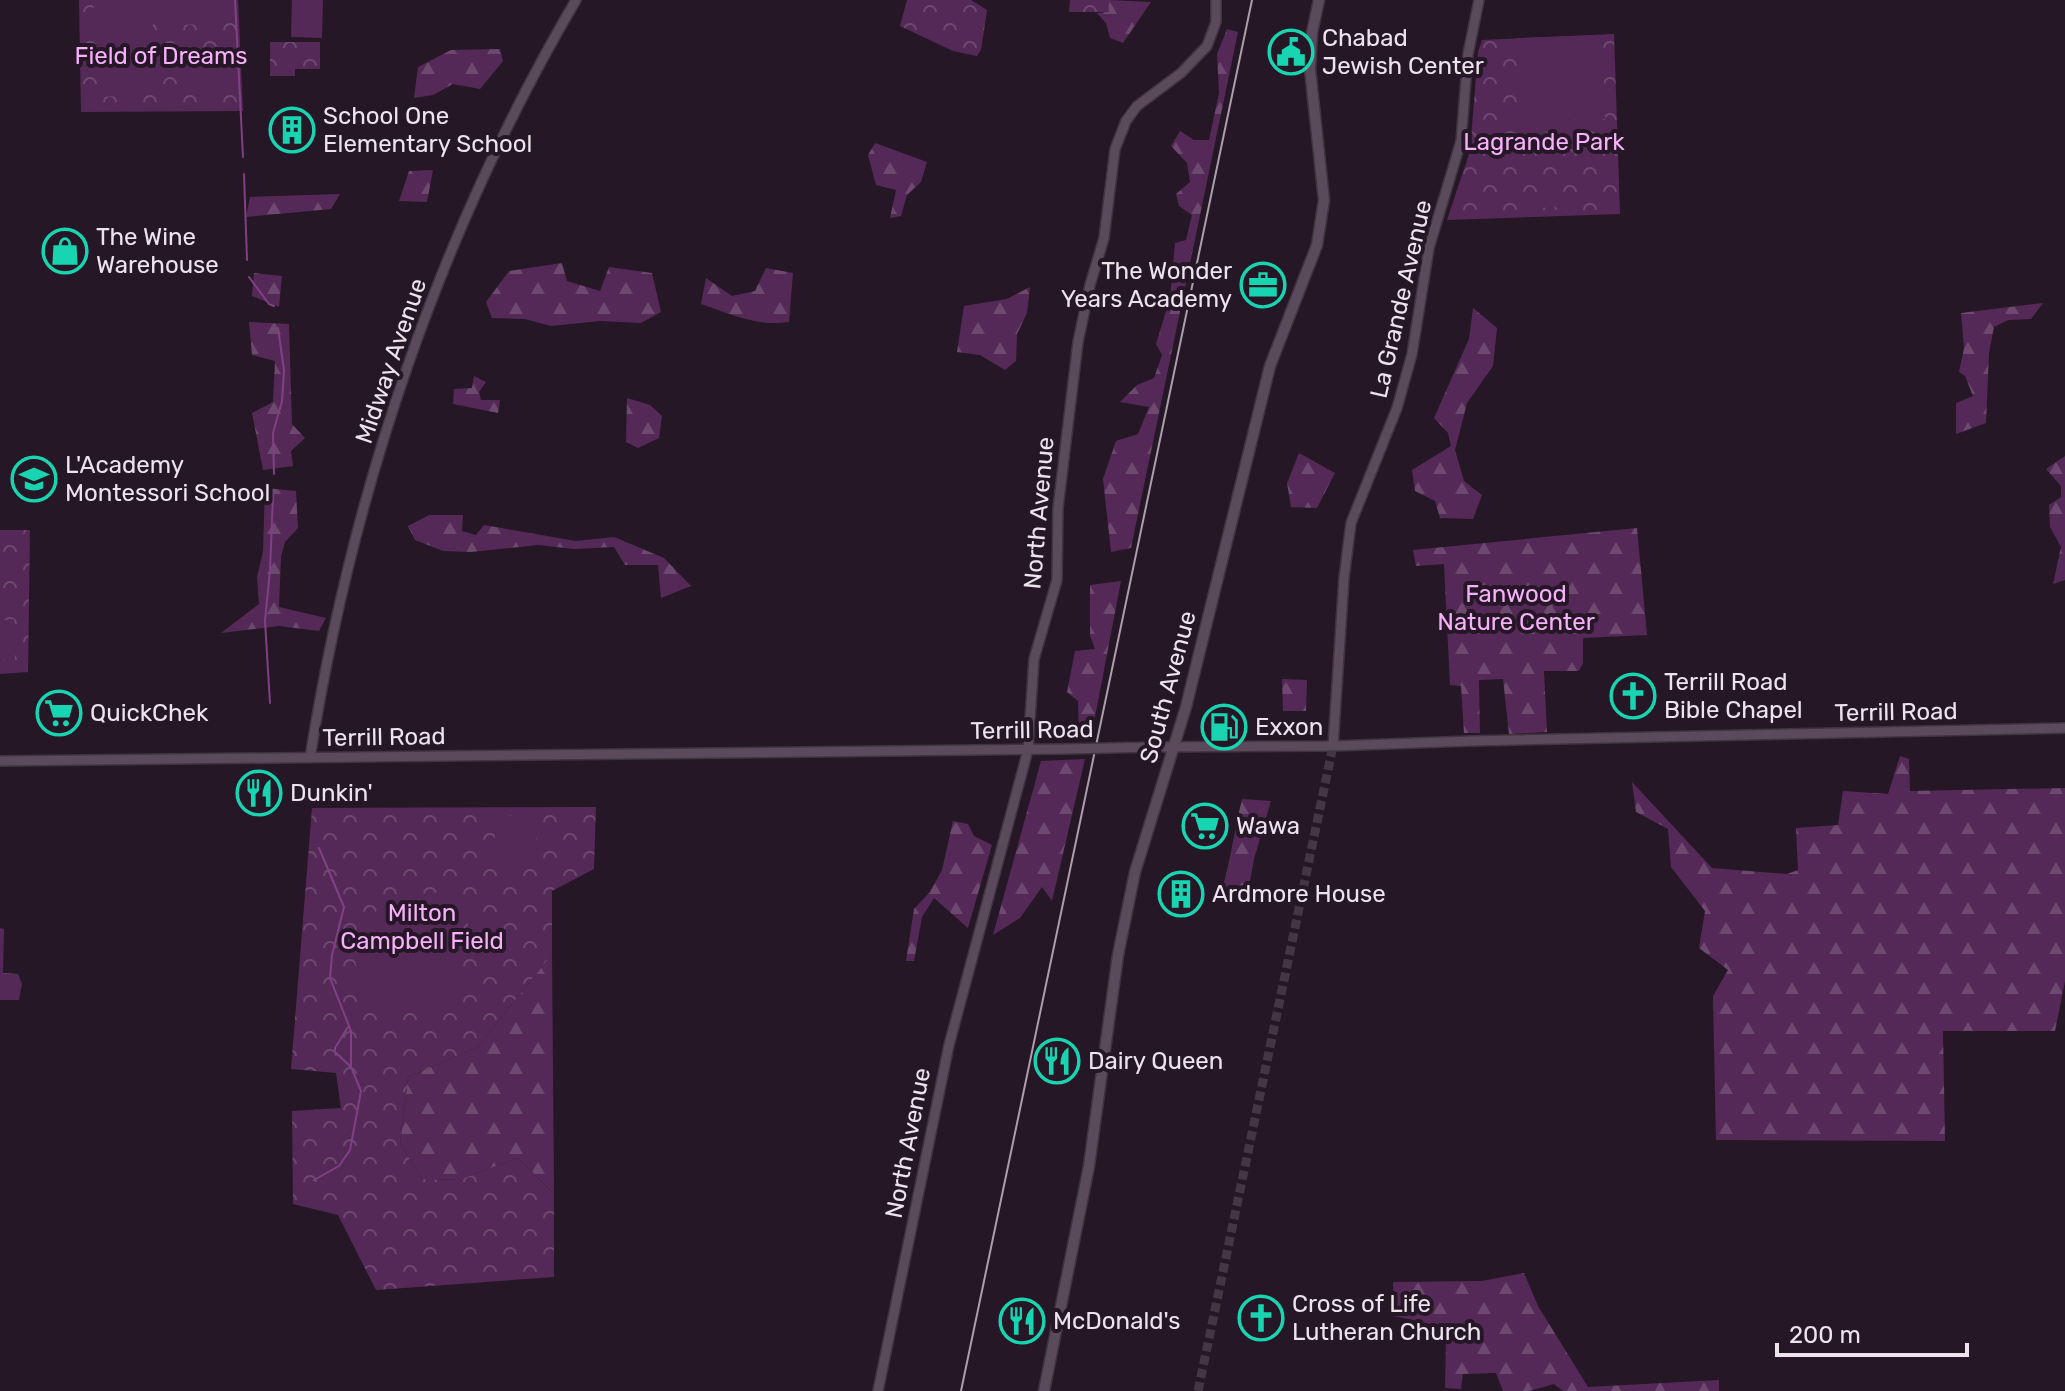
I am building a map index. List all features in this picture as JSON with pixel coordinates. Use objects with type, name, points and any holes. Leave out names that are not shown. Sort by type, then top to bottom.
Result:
[{"type":"main road","name":"South Avenue","points":[[1044,1391],[1089,1166],[1117,967],[1132,885],[1186,707],[1270,366],[1317,245],[1324,200],[1310,69],[1312,35],[1319,0]]},
{"type":"street","name":"Midway Avenue","points":[[310,758],[351,551],[397,395],[455,242],[489,166],[576,0]]},
{"type":"street","name":"North Avenue","points":[[878,1391],[949,1045],[1028,750],[1034,659],[1057,580],[1058,508],[1078,342],[1104,238],[1115,149],[1126,121],[1137,106],[1181,73],[1202,52],[1214,31],[1216,0]]},
{"type":"street","name":"La Grande Avenue","points":[[1333,746],[1344,578],[1351,523],[1397,408],[1412,354],[1429,248],[1461,141],[1468,54],[1479,0]]},
{"type":"street","name":"Terrill Road","points":[[0,761],[1333,746],[2065,728]]},
{"type":"green space","name":"Field of Dreams","points":[[79,0],[238,0],[243,111],[81,112]]},
{"type":"green space","points":[[93,0],[151,0],[157,94],[99,97]]},
{"type":"green space","points":[[157,0],[222,0],[222,23],[158,26]]},
{"type":"green space","points":[[292,0],[323,0],[322,38],[291,37]]},
{"type":"green space","points":[[907,0],[971,0],[987,10],[981,50],[977,56],[953,51],[900,26]]},
{"type":"green space","points":[[1070,0],[1108,0],[1109,12],[1069,12]]},
{"type":"green space","points":[[1108,0],[1151,2],[1123,43],[1110,38],[1106,23],[1097,13],[1108,12]]},
{"type":"green space","points":[[1227,29],[1238,32],[1131,548],[1111,552],[1103,479],[1116,441],[1138,434],[1149,407],[1120,402],[1137,385],[1154,378],[1162,355],[1156,344],[1170,298],[1175,243],[1186,240],[1192,215],[1179,206],[1176,194],[1190,182],[1187,163],[1171,146],[1180,131],[1194,140],[1209,140],[1219,93],[1217,54]]},
{"type":"green space","name":"Lagrande Park","points":[[1614,34],[1620,214],[1447,220],[1470,151],[1478,52],[1482,40]]},
{"type":"green space","points":[[1603,35],[1605,119],[1518,121],[1516,38]]},
{"type":"green space","points":[[270,42],[320,42],[320,69],[295,69],[295,76],[270,76]]},
{"type":"green space","points":[[500,49],[503,61],[480,89],[453,84],[433,95],[414,98],[418,67],[451,50]]},
{"type":"green space","points":[[202,66],[216,69],[219,95],[193,94],[191,78]]},
{"type":"green space","points":[[875,143],[927,162],[921,182],[907,195],[901,216],[890,218],[896,190],[876,185],[868,155]]},
{"type":"green space","points":[[433,170],[427,202],[399,201],[409,171]]},
{"type":"green space","points":[[1557,178],[1559,207],[1539,208],[1538,179]]},
{"type":"green space","points":[[340,194],[331,209],[246,217],[250,197]]},
{"type":"green space","points":[[562,263],[567,281],[600,291],[609,267],[652,273],[661,312],[641,323],[600,321],[551,326],[525,319],[492,318],[486,302],[509,271]]},
{"type":"green space","points":[[766,268],[793,273],[789,322],[755,321],[701,304],[706,278],[732,296],[755,291]]},
{"type":"green space","points":[[254,273],[282,276],[279,307],[252,296]]},
{"type":"green space","points":[[1030,287],[1027,313],[1017,334],[1016,361],[1005,370],[980,355],[957,352],[964,306],[1007,299]]},
{"type":"green space","points":[[2043,303],[2031,319],[2008,320],[1994,327],[1989,353],[1986,423],[1956,434],[1956,403],[1973,396],[1965,376],[1959,372],[1964,348],[1961,313]]},
{"type":"green space","points":[[1473,308],[1497,328],[1493,366],[1467,403],[1455,450],[1464,481],[1482,495],[1473,519],[1440,518],[1435,501],[1415,491],[1412,470],[1451,446],[1448,433],[1434,418],[1469,339]]},
{"type":"green space","points":[[249,322],[289,324],[292,424],[305,438],[291,451],[293,466],[263,470],[252,413],[273,402],[275,361],[252,355]]},
{"type":"green space","points":[[474,376],[486,382],[479,392],[481,400],[500,400],[498,413],[453,404],[454,389],[472,388]]},
{"type":"green space","points":[[627,398],[650,405],[662,416],[659,438],[638,448],[626,442]]},
{"type":"green space","points":[[1299,453],[1335,473],[1317,508],[1291,507],[1287,483]]},
{"type":"green space","points":[[2065,456],[2065,580],[2053,584],[2061,547],[2050,527],[2049,505],[2061,497],[2061,486],[2046,469]]},
{"type":"green space","points":[[265,488],[296,491],[298,528],[285,542],[281,557],[279,607],[326,618],[319,631],[279,626],[221,633],[259,604],[257,577],[263,552]]},
{"type":"green space","points":[[429,515],[463,515],[462,531],[476,535],[484,525],[576,541],[614,537],[664,558],[691,586],[661,598],[658,565],[625,565],[614,547],[574,549],[538,545],[471,552],[443,551],[415,540],[408,526]]},
{"type":"green space","name":"Fanwood Nature Center","points":[[1637,528],[1647,635],[1583,638],[1583,663],[1579,671],[1544,671],[1547,732],[1509,734],[1503,679],[1479,680],[1480,733],[1464,733],[1461,686],[1450,685],[1444,564],[1416,566],[1413,550]]},
{"type":"green space","points":[[0,530],[30,530],[28,672],[0,674]]},
{"type":"green space","points":[[1121,581],[1091,738],[1079,735],[1078,701],[1067,692],[1075,651],[1095,649],[1090,635],[1090,585]]},
{"type":"green space","points":[[14,619],[15,659],[0,660],[0,621]]},
{"type":"green space","points":[[1282,679],[1307,680],[1306,711],[1283,711]]},
{"type":"green space","points":[[1900,756],[1909,759],[1910,791],[2065,788],[2065,981],[2055,1031],[1943,1031],[1945,1141],[1716,1140],[1713,996],[1728,970],[1699,948],[1705,911],[1671,867],[1668,829],[1636,812],[1632,782],[1712,868],[1787,874],[1798,870],[1796,828],[1838,825],[1843,791],[1888,794]]},
{"type":"green space","points":[[1085,759],[1052,901],[1042,887],[1020,918],[993,935],[1041,761]]},
{"type":"green space","points":[[1242,799],[1271,801],[1254,859],[1246,903],[1220,897]]},
{"type":"green space","name":"Milton Campbell Field","points":[[596,807],[594,869],[552,891],[552,954],[478,1047],[408,1077],[400,1143],[422,1179],[459,1180],[518,1158],[554,1194],[554,1277],[376,1290],[338,1215],[293,1204],[292,1111],[341,1108],[336,1073],[291,1069],[312,808]]},
{"type":"green space","points":[[496,815],[537,816],[536,860],[494,858]]},
{"type":"green space","points":[[953,821],[968,824],[974,836],[992,845],[968,928],[934,898],[922,917],[914,961],[906,961],[914,909],[930,892],[942,870]]},
{"type":"green space","points":[[461,892],[463,984],[450,1001],[360,1008],[354,946],[376,911],[410,894]]},
{"type":"green space","points":[[468,915],[492,915],[492,945],[468,945]]},
{"type":"green space","points":[[0,928],[4,929],[3,973],[18,974],[22,984],[19,1000],[0,1000]]},
{"type":"green space","points":[[552,954],[554,1194],[518,1158],[459,1180],[422,1179],[400,1143],[408,1077],[478,1047]]},
{"type":"green space","points":[[1524,1273],[1538,1306],[1588,1387],[1719,1380],[1719,1391],[1563,1391],[1554,1384],[1529,1391],[1503,1391],[1496,1373],[1463,1374],[1461,1389],[1445,1388],[1446,1341],[1435,1325],[1394,1316],[1393,1282],[1482,1281]]},
{"type":"waterway","points":[[235,0],[243,157]]},
{"type":"waterway","points":[[244,174],[247,260]]},
{"type":"waterway","points":[[249,277],[269,304],[274,306]]},
{"type":"waterway","points":[[274,474],[273,433],[282,401],[284,370],[278,328]]},
{"type":"waterway","points":[[270,703],[265,621],[273,495]]},
{"type":"waterway","points":[[314,1180],[339,1166],[350,1150],[361,1091],[351,1067],[351,1031],[330,978],[332,955],[344,907],[319,848]]},
{"type":"waterway","points":[[348,1027],[335,1052],[350,1066]]},
{"type":"tunnel","points":[[1198,1391],[1333,746]]},
{"type":"railway","points":[[961,1391],[1252,0]]},
{"type":"place","name":"Chabad Jewish Center","points":[[1291,52]]},
{"type":"place","name":"School One Elementary School","points":[[292,130]]},
{"type":"place","name":"The Wine Warehouse","points":[[65,251]]},
{"type":"place","name":"The Wonder Years Academy","points":[[1263,285]]},
{"type":"place","name":"L'Academy Montessori School","points":[[34,479]]},
{"type":"place","name":"Terrill Road Bible Chapel","points":[[1633,696]]},
{"type":"place","name":"QuickChek","points":[[59,713]]},
{"type":"place","name":"Exxon","points":[[1224,727]]},
{"type":"place","name":"Dunkin'","points":[[259,793]]},
{"type":"place","name":"Wawa","points":[[1205,826]]},
{"type":"place","name":"Ardmore House","points":[[1181,894]]},
{"type":"place","name":"Dairy Queen","points":[[1057,1061]]},
{"type":"place","name":"Cross of Life Lutheran Church","points":[[1261,1318]]},
{"type":"place","name":"McDonald's","points":[[1022,1321]]}]
